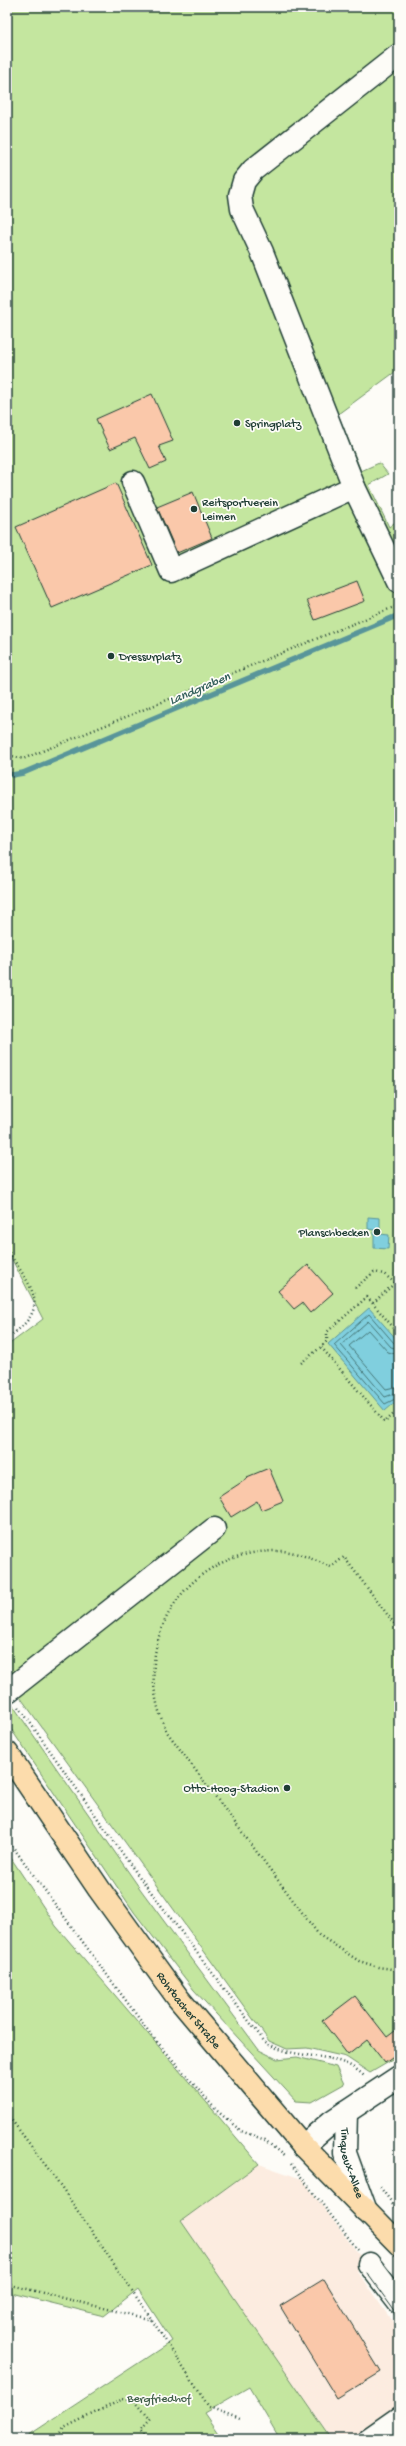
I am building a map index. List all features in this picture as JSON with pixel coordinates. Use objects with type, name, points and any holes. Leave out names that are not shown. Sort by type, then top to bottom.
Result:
[{"type":"main road","name":"Rohrbacher Straße","points":[[7,1753],[99,1889],[178,1998],[303,2146],[399,2244]]},
{"type":"street","points":[[399,55],[253,170],[244,181],[240,195],[242,209],[262,252],[354,488],[399,581]]},
{"type":"street","points":[[133,482],[171,571],[354,488]]},
{"type":"street","points":[[8,1691],[214,1529]]},
{"type":"street","name":"Tinqueux-Allee","points":[[303,2146],[331,2122],[399,2077]]},
{"type":"street","name":"Tinqueux-Allee","points":[[346,2112],[345,2153],[366,2212]]},
{"type":"street","points":[[369,2264],[399,2303]]},
{"type":"street","points":[[370,2439],[399,2418]]},
{"type":"path","points":[[7,751],[12,756],[23,759],[399,605]]},
{"type":"path","points":[[7,1249],[36,1302],[34,1312],[28,1321],[7,1338]]},
{"type":"path","points":[[355,1288],[374,1272],[384,1274],[399,1288]]},
{"type":"path","points":[[373,1304],[395,1283]]},
{"type":"path","points":[[301,1363],[321,1347],[326,1340],[327,1332],[368,1297],[399,1334]]},
{"type":"path","points":[[321,1347],[384,1422],[399,1409]]},
{"type":"path","points":[[399,1630],[344,1557],[331,1567],[303,1556],[277,1550],[246,1554],[221,1562],[198,1578],[180,1595],[165,1617],[154,1647],[152,1665],[153,1690],[160,1719],[167,1732],[319,1935],[359,1961],[378,1967],[399,1970]]},
{"type":"path","points":[[8,1691],[132,1867],[264,2041],[277,2050],[346,2063],[362,2075],[375,2093]]},
{"type":"path","points":[[7,1839],[157,2042],[216,2110],[232,2126],[253,2137],[265,2140],[288,2160],[369,2264]]},
{"type":"path","points":[[7,2114],[56,2179],[209,2407],[240,2419]]},
{"type":"path","points":[[7,2284],[152,2320]]},
{"type":"path","points":[[56,2439],[64,2428],[123,2399],[135,2401],[150,2419],[140,2430],[147,2439]]},
{"type":"shaded area","points":[[259,2164],[302,2179],[366,2264],[357,2271],[399,2331],[399,2439],[332,2439],[181,2221]]},
{"type":"green space","points":[[7,7],[399,7],[399,369],[338,414],[361,471],[379,463],[388,474],[369,485],[389,527],[399,519],[399,2056],[370,2073],[346,2057],[307,2048],[287,2049],[269,2041],[7,1679],[7,1346],[43,1319],[7,1250],[7,747],[9,745],[7,738]]},
{"type":"green space","points":[[7,1697],[141,1890],[259,2050],[277,2059],[297,2057],[336,2067],[344,2084],[312,2102],[296,2101],[194,1990],[134,1912],[7,1723]]},
{"type":"green space","name":"Bergfriedhof","points":[[7,1852],[56,1926],[259,2164],[181,2221],[331,2438],[330,2439],[280,2439],[249,2387],[204,2413],[222,2439],[23,2439],[172,2341],[138,2289],[104,2316],[7,2292]]},
{"type":"water","name":"Planschbecken","points":[[368,1217],[380,1218],[380,1234],[389,1235],[388,1249],[374,1248],[374,1230],[368,1229]]},
{"type":"water","points":[[369,1308],[399,1342],[399,1399],[385,1411],[328,1344]]},
{"type":"building","points":[[152,394],[173,441],[159,446],[166,462],[150,469],[135,438],[110,449],[96,419]]},
{"type":"building","points":[[116,483],[152,565],[52,608],[16,527]]},
{"type":"building","points":[[193,492],[212,538],[177,553],[157,507]]},
{"type":"building","points":[[357,581],[365,601],[315,620],[307,600]]},
{"type":"building","points":[[308,1265],[333,1293],[310,1313],[302,1303],[294,1309],[278,1291]]},
{"type":"building","points":[[269,1468],[283,1501],[261,1510],[257,1501],[231,1517],[219,1497],[248,1478],[247,1477]]},
{"type":"building","points":[[355,1996],[387,2037],[399,2028],[399,2053],[385,2063],[367,2040],[348,2055],[322,2021]]},
{"type":"building","points":[[324,2279],[381,2372],[337,2399],[280,2306]]},
{"type":"waterway","name":"Landgraben","points":[[7,773],[12,775],[23,773],[399,615]]},
{"type":"tram line","points":[[367,2273],[399,2317]]},
{"type":"place","name":"Springplatz","points":[[237,423]]},
{"type":"place","name":"Reitsportverein Leimen","points":[[194,509]]},
{"type":"place","name":"Dressurplatz","points":[[111,656]]},
{"type":"place","name":"Planschbecken","points":[[377,1232]]},
{"type":"place","name":"Otto-Hoog-Stadion","points":[[287,1788]]}]
